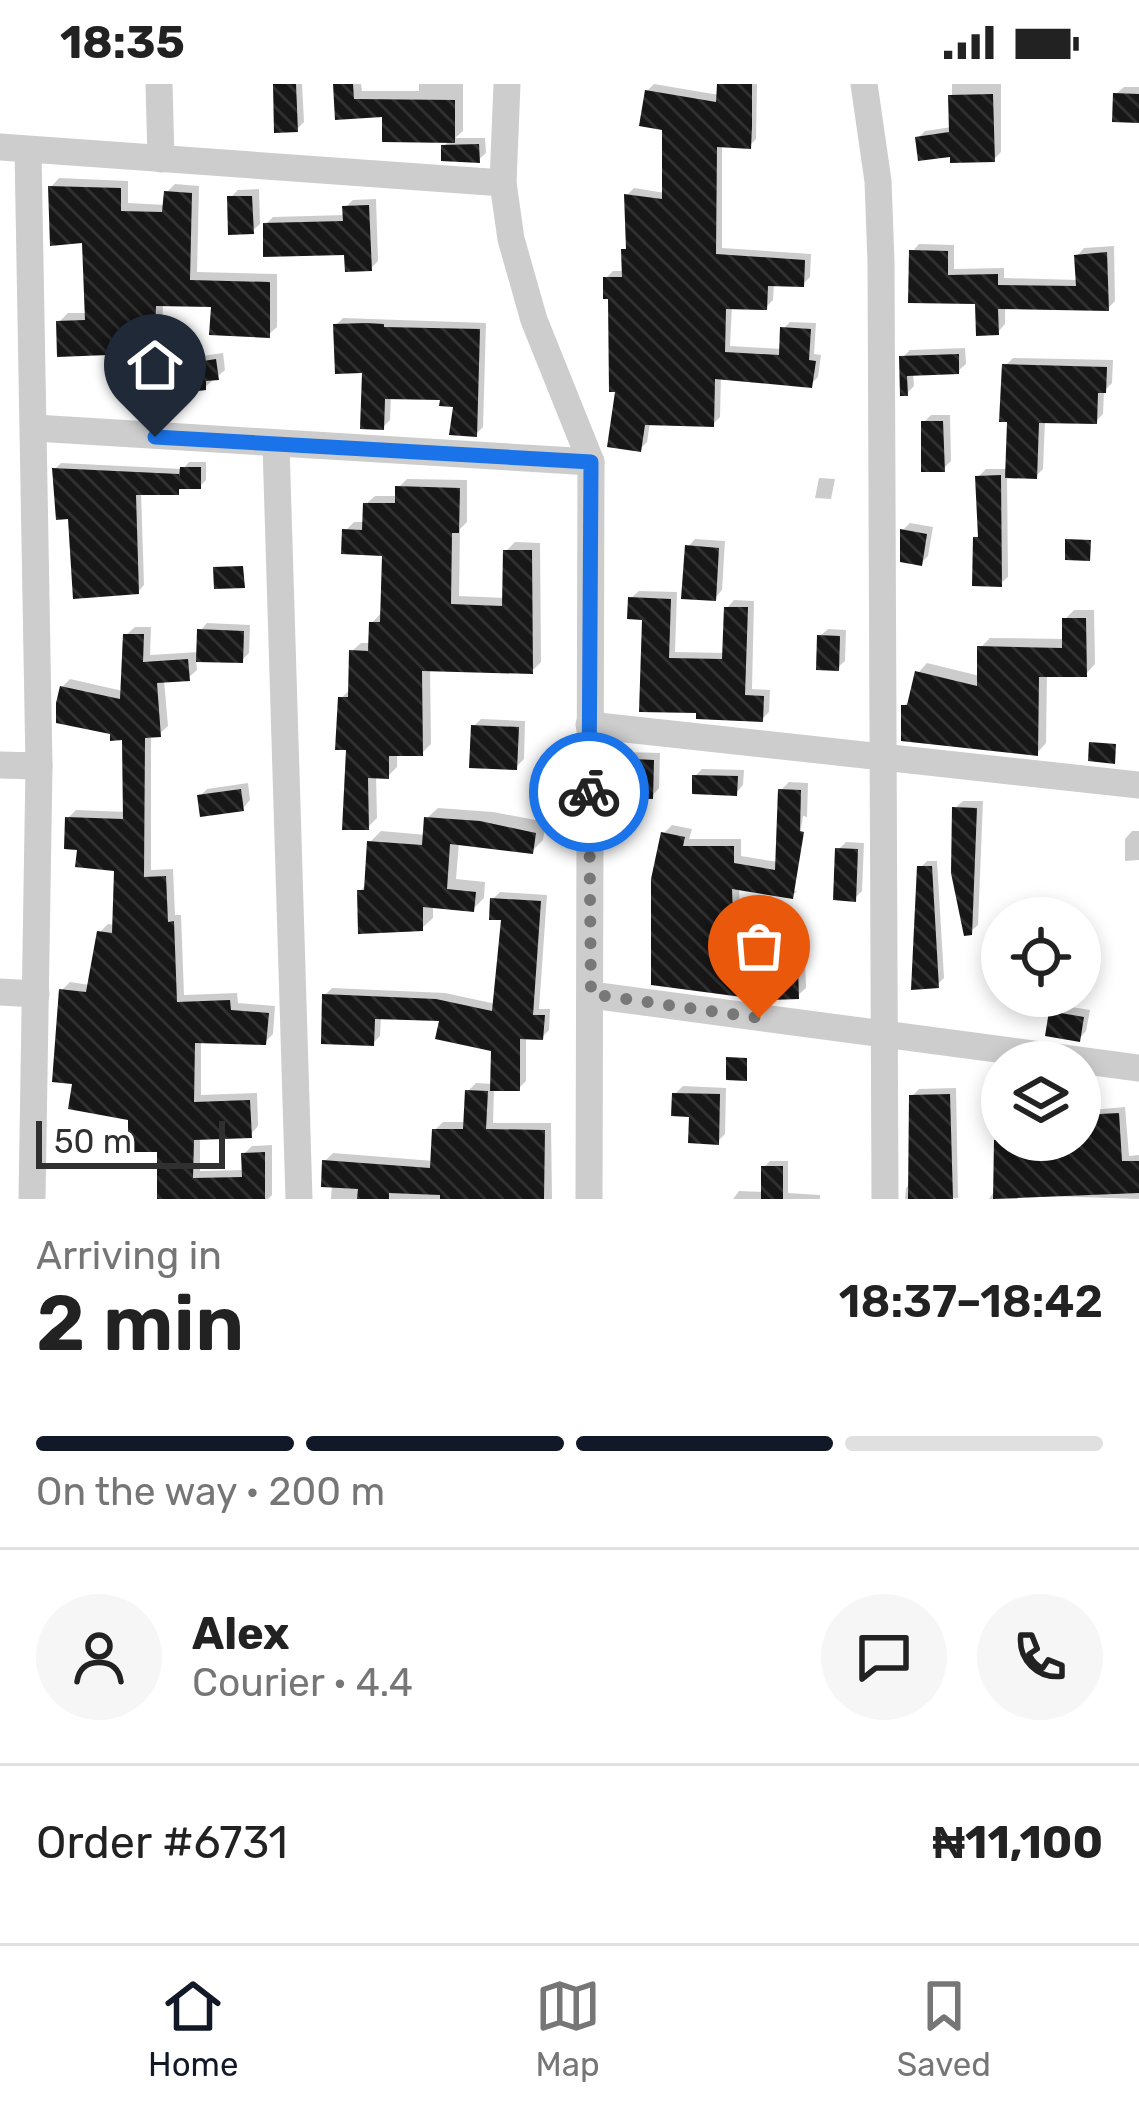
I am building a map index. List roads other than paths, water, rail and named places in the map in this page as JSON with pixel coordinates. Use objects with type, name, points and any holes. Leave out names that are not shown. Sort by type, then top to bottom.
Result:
[{"type":"street","points":[[159,84],[161,159]]},
{"type":"street","points":[[507,84],[503,183],[511,239],[534,320],[591,462],[589,1199]]},
{"type":"street","points":[[864,84],[878,182],[880,242],[885,1199]]},
{"type":"street","points":[[32,1199],[39,766],[34,428],[14,148],[503,183]]},
{"type":"street","points":[[34,428],[591,462]]},
{"type":"street","points":[[276,445],[299,1199]]},
{"type":"street","points":[[589,725],[1139,785]]},
{"type":"street","points":[[0,765],[39,766]]},
{"type":"street","points":[[0,992],[36,994]]},
{"type":"street","points":[[591,994],[1139,1068]]}]
